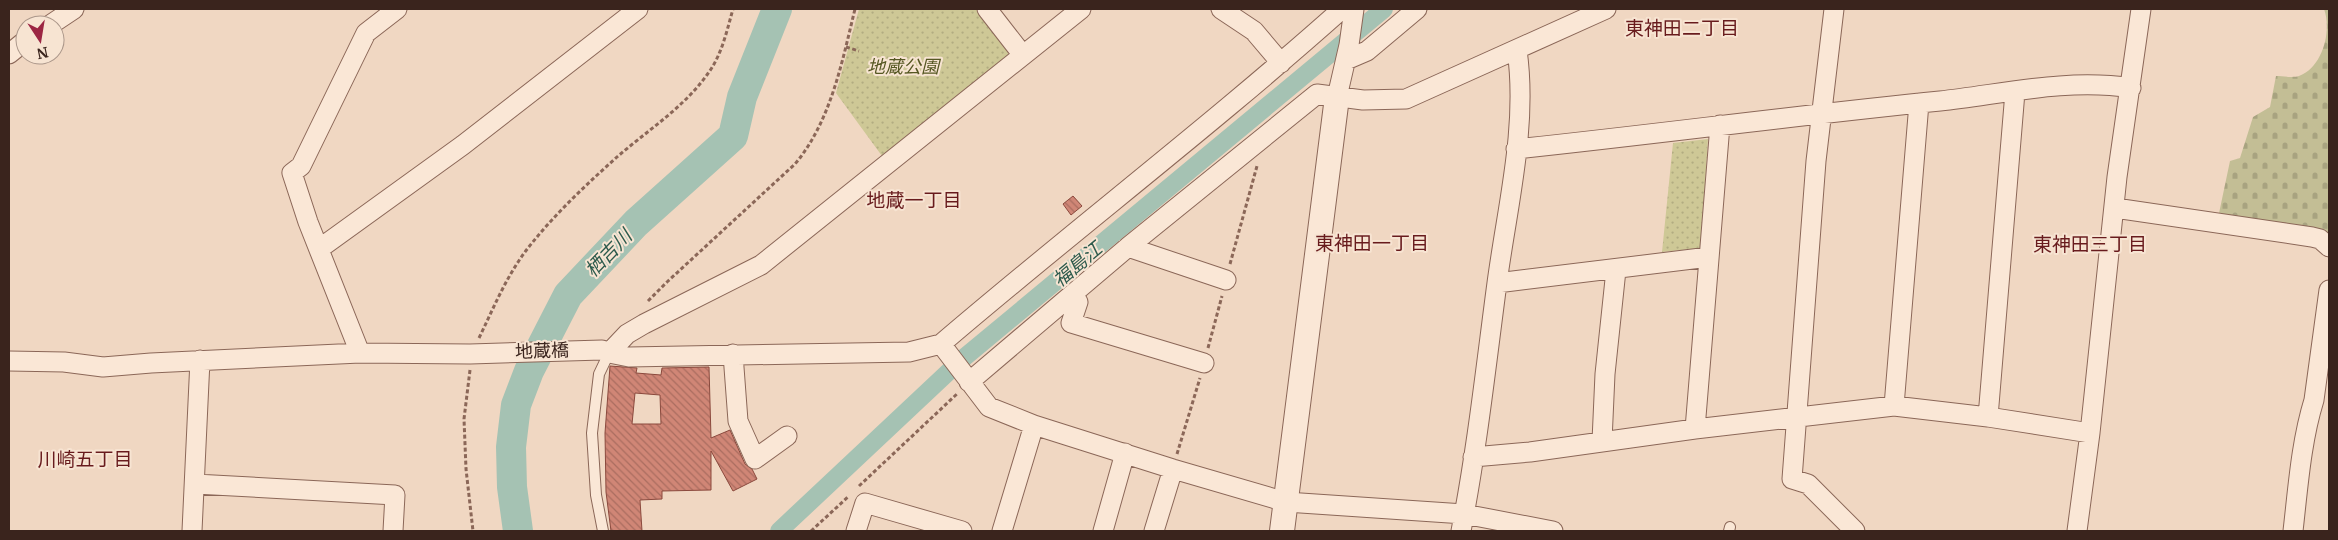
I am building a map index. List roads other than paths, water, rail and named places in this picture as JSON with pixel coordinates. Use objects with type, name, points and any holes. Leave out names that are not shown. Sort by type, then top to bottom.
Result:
[{"type":"street","points":[[319,250],[463,145],[638,9]]},
{"type":"street","points":[[987,9],[1022,54]]},
{"type":"street","points":[[605,352],[644,324],[761,265],[1022,54],[1081,9]]},
{"type":"street","points":[[1221,9],[1254,31],[1281,63]]},
{"type":"street","points":[[1342,9],[1281,63],[1098,212],[944,350],[989,407],[1034,425],[1173,469],[1286,502],[1462,523],[1553,531]]},
{"type":"street","points":[[1282,531],[1337,97],[1354,9]]},
{"type":"street","points":[[1347,52],[1366,51],[1417,9]]},
{"type":"street","points":[[967,379],[1317,94],[1380,101],[1406,99],[1606,9]]},
{"type":"street","points":[[1834,9],[1816,161],[1795,418],[1792,479],[1808,484],[1855,531]]},
{"type":"street","points":[[2077,531],[2115,208],[2141,9]]},
{"type":"street","points":[[360,353],[319,250],[292,173],[302,166],[366,33],[389,11]]},
{"type":"street","points":[[1462,523],[1492,334],[1497,283],[1516,149],[1521,76],[1517,50]]},
{"type":"street","points":[[1516,149],[1822,112],[1919,103],[2080,84],[2131,88]]},
{"type":"street","points":[[1988,417],[2015,92]]},
{"type":"street","points":[[1894,406],[1919,103]]},
{"type":"street","points":[[1695,429],[1720,125]]},
{"type":"street","points":[[2115,208],[2312,237],[2320,239],[2329,247]]},
{"type":"street","points":[[1128,247],[1226,280]]},
{"type":"street","points":[[1497,283],[1616,270],[1709,257]]},
{"type":"street","points":[[1602,441],[1605,374],[1616,270]]},
{"type":"street","points":[[2293,531],[2299,474],[2309,417],[2314,400],[2329,290]]},
{"type":"street","points":[[1073,294],[1078,302],[1071,323],[1204,363]]},
{"type":"street","name":"地蔵橋","points":[[9,361],[64,362],[103,367],[200,360],[360,353],[605,352],[629,357],[944,350]]},
{"type":"street","points":[[733,354],[738,421],[755,458],[787,436]]},
{"type":"street","points":[[192,531],[200,360]]},
{"type":"street","points":[[1473,457],[1530,452],[1695,429],[1894,406],[1988,417],[2090,433]]},
{"type":"street","points":[[1002,531],[1034,425]]},
{"type":"street","points":[[1103,531],[1125,453]]},
{"type":"street","points":[[1154,531],[1173,469]]},
{"type":"street","points":[[195,484],[395,495],[393,531]]},
{"type":"street","points":[[856,531],[865,503],[962,531]]},
{"type":"lane","points":[[602,531],[596,496],[592,433],[599,374],[605,352]]},
{"type":"waterway","name":"栖吉川","points":[[518,531],[512,487],[511,447],[516,405],[529,371],[568,295],[636,223],[733,136],[742,97],[777,9]]},
{"type":"waterway","name":"福島江","points":[[779,531],[960,361],[1384,9]]},
{"type":"district","name":"東神田二丁目","points":[[1682,28]]},
{"type":"district","name":"地蔵一丁目","points":[[914,200]]},
{"type":"district","name":"東神田一丁目","points":[[1372,243]]},
{"type":"district","name":"東神田三丁目","points":[[2090,244]]},
{"type":"district","name":"川崎五丁目","points":[[85,459]]},
{"type":"park label","name":"地蔵公園","points":[[903,67]]}]
